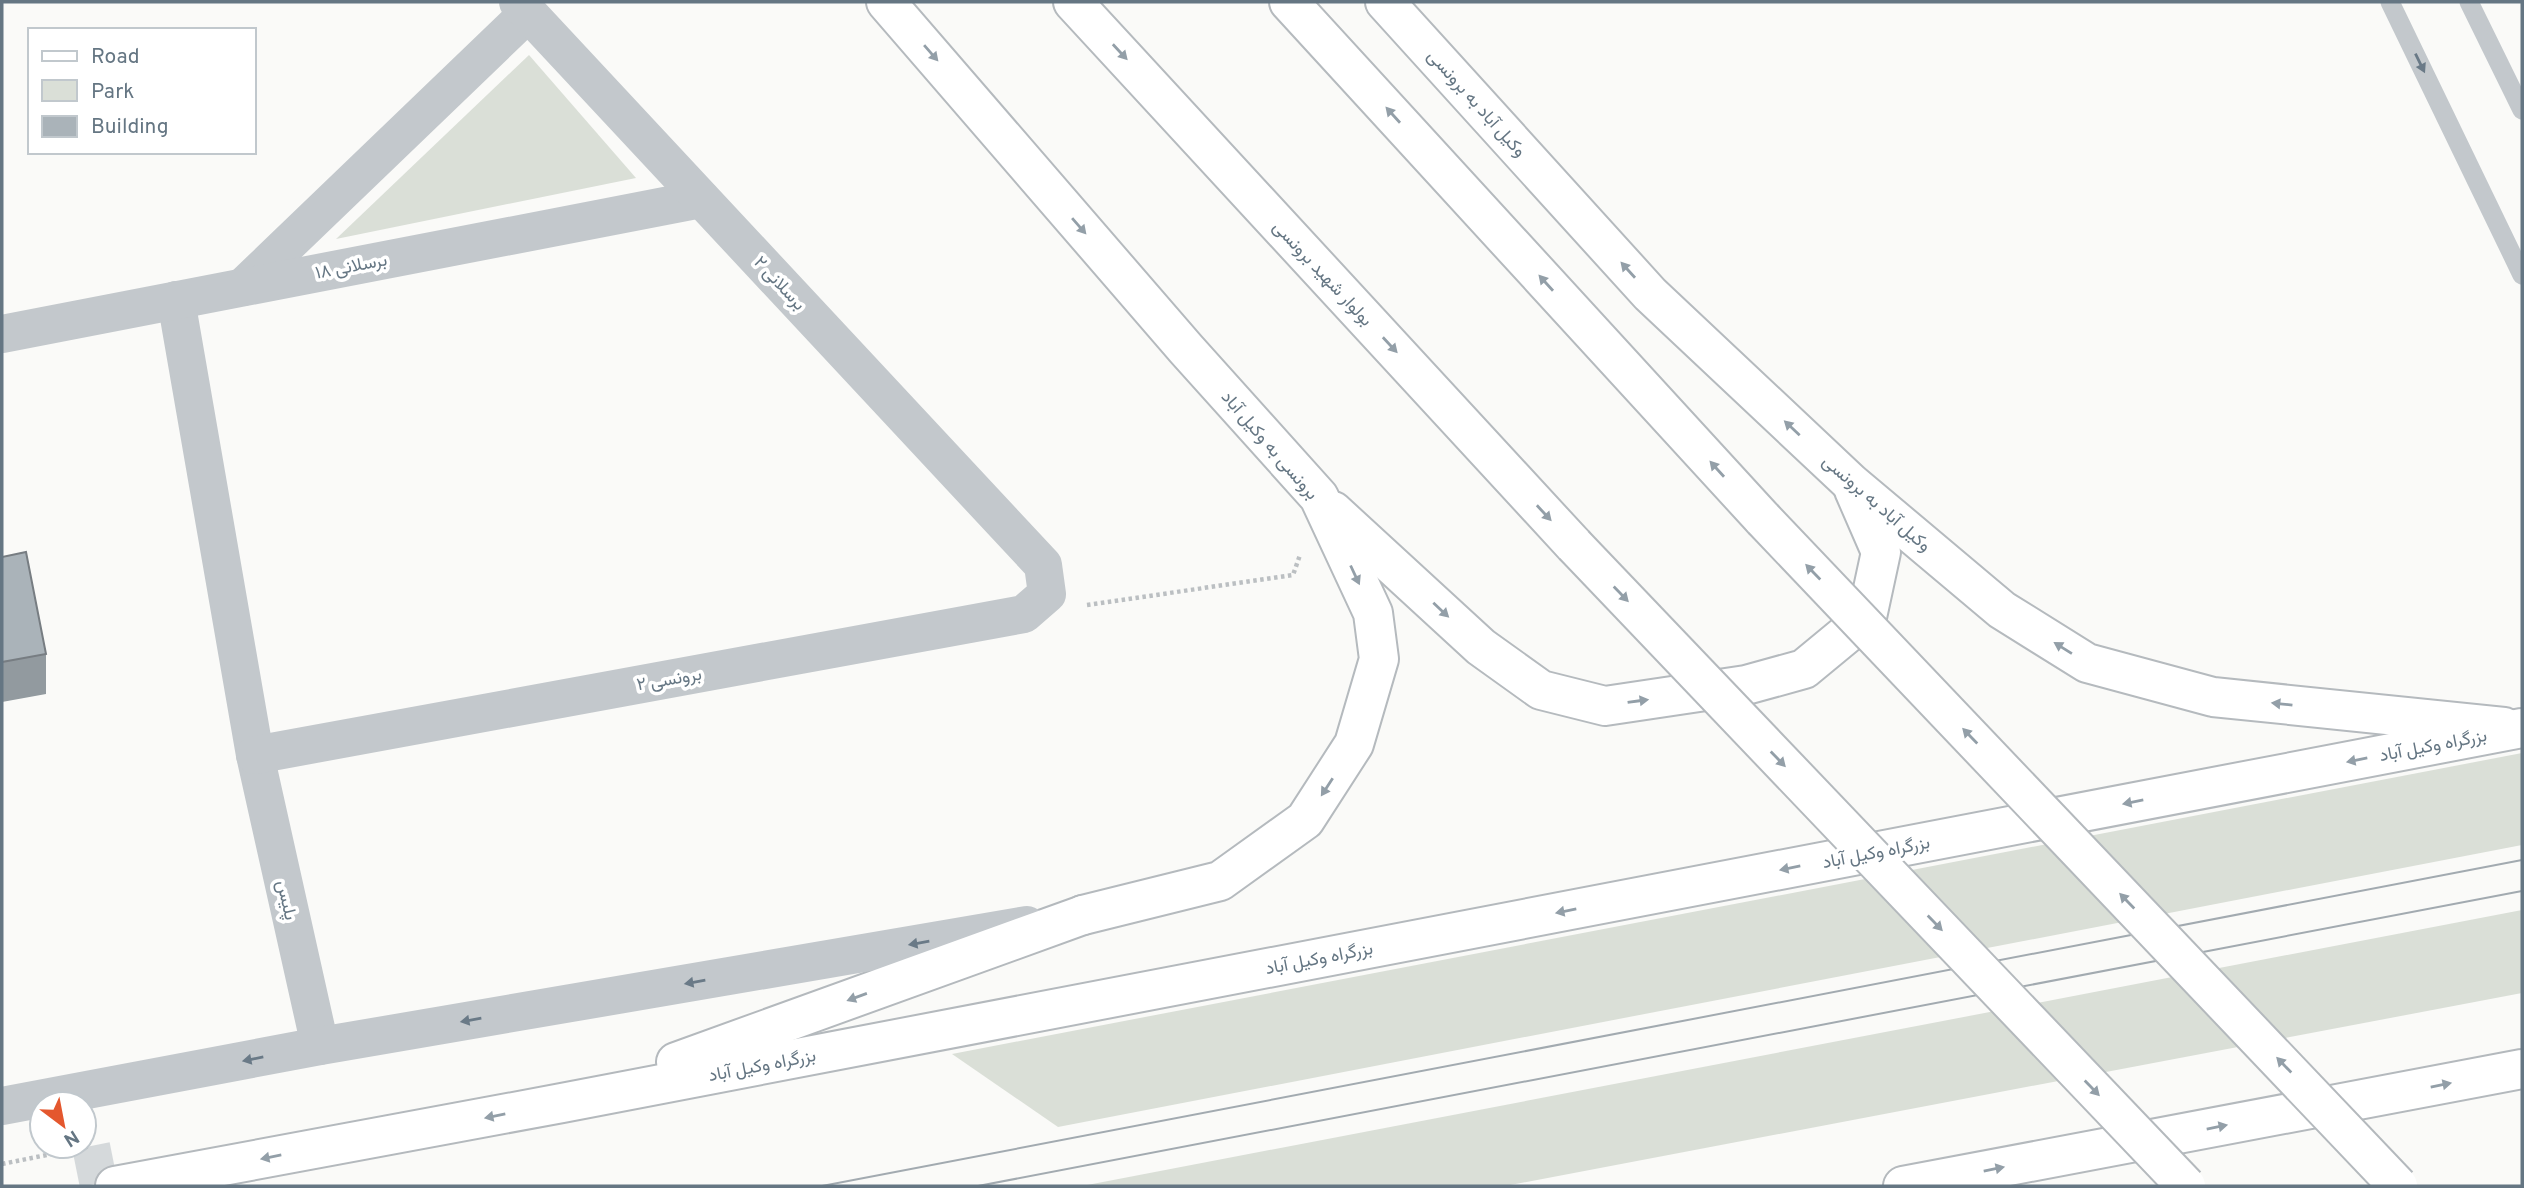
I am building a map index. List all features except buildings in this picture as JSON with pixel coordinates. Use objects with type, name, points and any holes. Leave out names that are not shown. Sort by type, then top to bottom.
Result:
[{"type":"main road","name":"برونسی به وکیل آباد","points":[[562,1103],[1083,915],[1220,881],[1305,820],[1354,744],[1379,659],[1373,613],[1319,498],[1186,349],[886,2]]},
{"type":"main road","name":"بولوار شهید برونسی","points":[[1073,2],[1574,545],[2186,1186]]},
{"type":"main road","points":[[1289,2],[1763,519],[2398,1186]]},
{"type":"main road","name":"وکیل آباد به برونسی","points":[[1385,2],[1650,294],[1851,483],[2002,610],[2087,663],[2213,697],[2521,728]]},
{"type":"main road","points":[[1319,498],[1481,646],[1541,690],[1605,706],[1746,685],[1804,668],[1867,617],[1881,552],[1851,483]]},
{"type":"main road","name":"بزرگراه وکیل آباد","points":[[115,1186],[2521,728]]},
{"type":"main road","points":[[1903,1186],[2522,1069]]},
{"type":"street","name":"برسلانی ۲","points":[[523,7],[1043,565],[1047,594],[1024,614]]},
{"type":"street","points":[[243,287],[523,7]]},
{"type":"street","name":"برسلانی ۱۸","points":[[2,334],[701,199]]},
{"type":"street","name":"پلیس","points":[[176,300],[255,755],[320,1046]]},
{"type":"street","name":"برونسی ۲","points":[[255,755],[1024,614]]},
{"type":"street","points":[[2,1106],[320,1046],[1083,915]]},
{"type":"lane","points":[[2390,2],[2522,275]]},
{"type":"lane","points":[[2469,2],[2522,110]]},
{"type":"path","points":[[1024,614],[1293,575],[1319,498]]},
{"type":"path","points":[[2,1164],[28,1159]]},
{"type":"green space","points":[[529,55],[636,178],[336,239]]},
{"type":"green space","points":[[2522,753],[2522,845],[1058,1127],[952,1054]]},
{"type":"green space","points":[[2522,910],[2522,993],[1505,1186],[1082,1186]]},
{"type":"tunnel","points":[[94,1160],[99,1186]]},
{"type":"tram line","points":[[822,1186],[2522,860]]},
{"type":"tram line","points":[[978,1186],[2522,891]]}]
